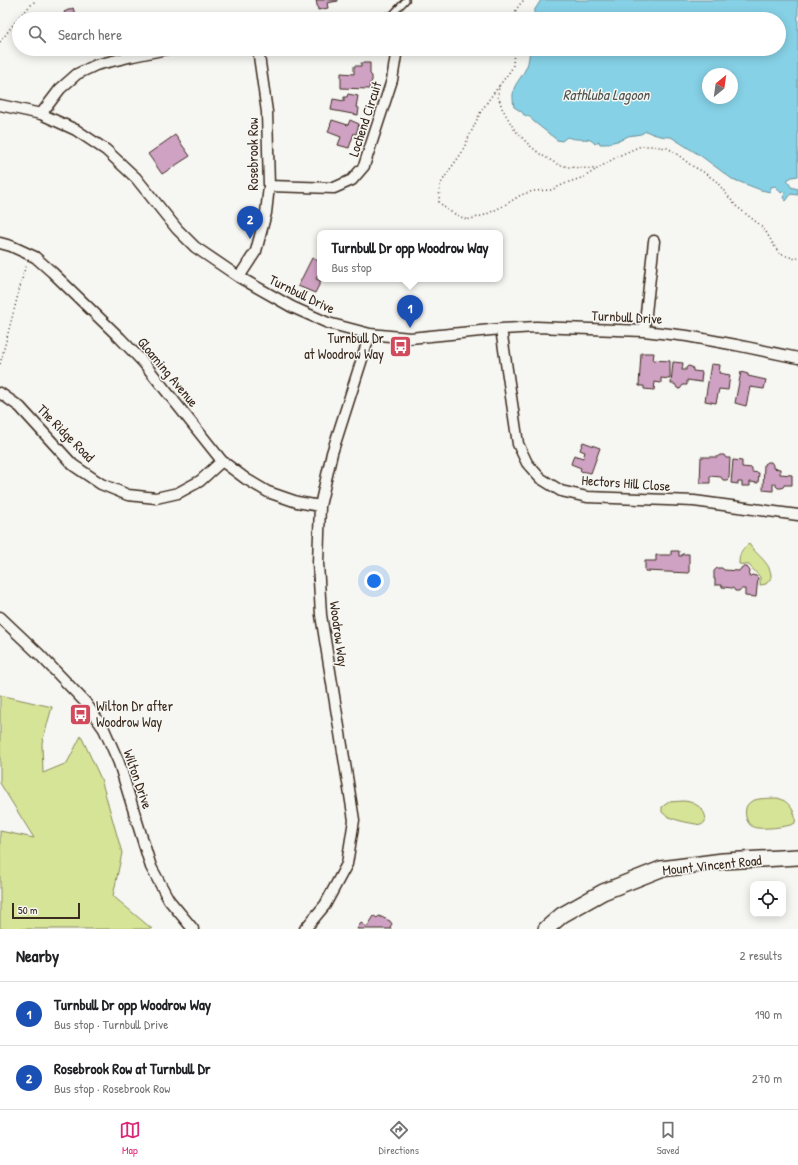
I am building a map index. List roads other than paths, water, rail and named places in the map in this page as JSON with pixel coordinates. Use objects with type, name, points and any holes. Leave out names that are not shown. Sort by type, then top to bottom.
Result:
[{"type":"main road","name":"Mount Vincent Road","points":[[546,929],[562,915],[603,892],[661,869],[723,861],[798,857]]},
{"type":"street","points":[[41,114],[60,89],[77,74],[96,66],[133,56]]},
{"type":"street","name":"Rosebrook Row","points":[[239,277],[256,251],[266,213],[269,186],[267,112],[259,56]]},
{"type":"street","name":"Lochend Circuit","points":[[269,186],[334,188],[352,180],[364,166],[392,80],[396,56]]},
{"type":"street","name":"Turnbull Drive","points":[[0,106],[41,114],[76,130],[106,150],[136,178],[177,229],[195,247],[239,277],[292,307],[328,323],[370,334],[410,338],[536,327],[644,331],[694,337],[798,358]]},
{"type":"street","points":[[644,331],[654,241]]},
{"type":"street","name":"Gloaming Avenue","points":[[0,242],[34,257],[120,338],[143,362],[222,461],[246,479],[268,492],[297,502],[320,506]]},
{"type":"street","name":"Hectors Hill Close","points":[[500,329],[518,444],[527,463],[540,478],[561,491],[587,497],[694,501],[798,515]]},
{"type":"street","name":"Woodrow Way","points":[[305,929],[325,905],[347,864],[354,820],[321,615],[318,563],[320,506],[332,453],[370,334]]},
{"type":"street","name":"The Ridge Road","points":[[0,393],[20,407],[73,465],[101,484],[128,495],[156,498],[178,493],[200,481],[222,461]]},
{"type":"street","name":"Wilton Drive","points":[[0,617],[39,654],[85,702],[104,729],[119,763],[151,867],[169,900],[193,929]]},
{"type":"lane","points":[[393,12],[406,0]]},
{"type":"water","name":"Rathluba Lagoon","points":[[541,0],[798,0],[798,176],[787,180],[791,187],[798,189],[798,195],[791,194],[786,201],[783,198],[785,193],[784,191],[781,193],[775,186],[771,187],[770,192],[761,190],[732,179],[701,156],[671,137],[658,136],[646,131],[641,134],[628,136],[621,140],[606,144],[600,144],[599,141],[595,144],[589,140],[567,137],[562,141],[557,140],[528,116],[524,115],[514,107],[514,89],[528,64],[529,56],[786,56],[786,12],[534,11]]},
{"type":"place","name":"Rosebrook Row at Turnbull Dr","points":[[250,239]]},
{"type":"place","name":"Turnbull Dr opp Woodrow Way","points":[[410,328]]},
{"type":"place","name":"Turnbull Dr at Woodrow Way","points":[[400,346]]},
{"type":"place","name":"Wilton Dr after Woodrow Way","points":[[81,714]]}]
